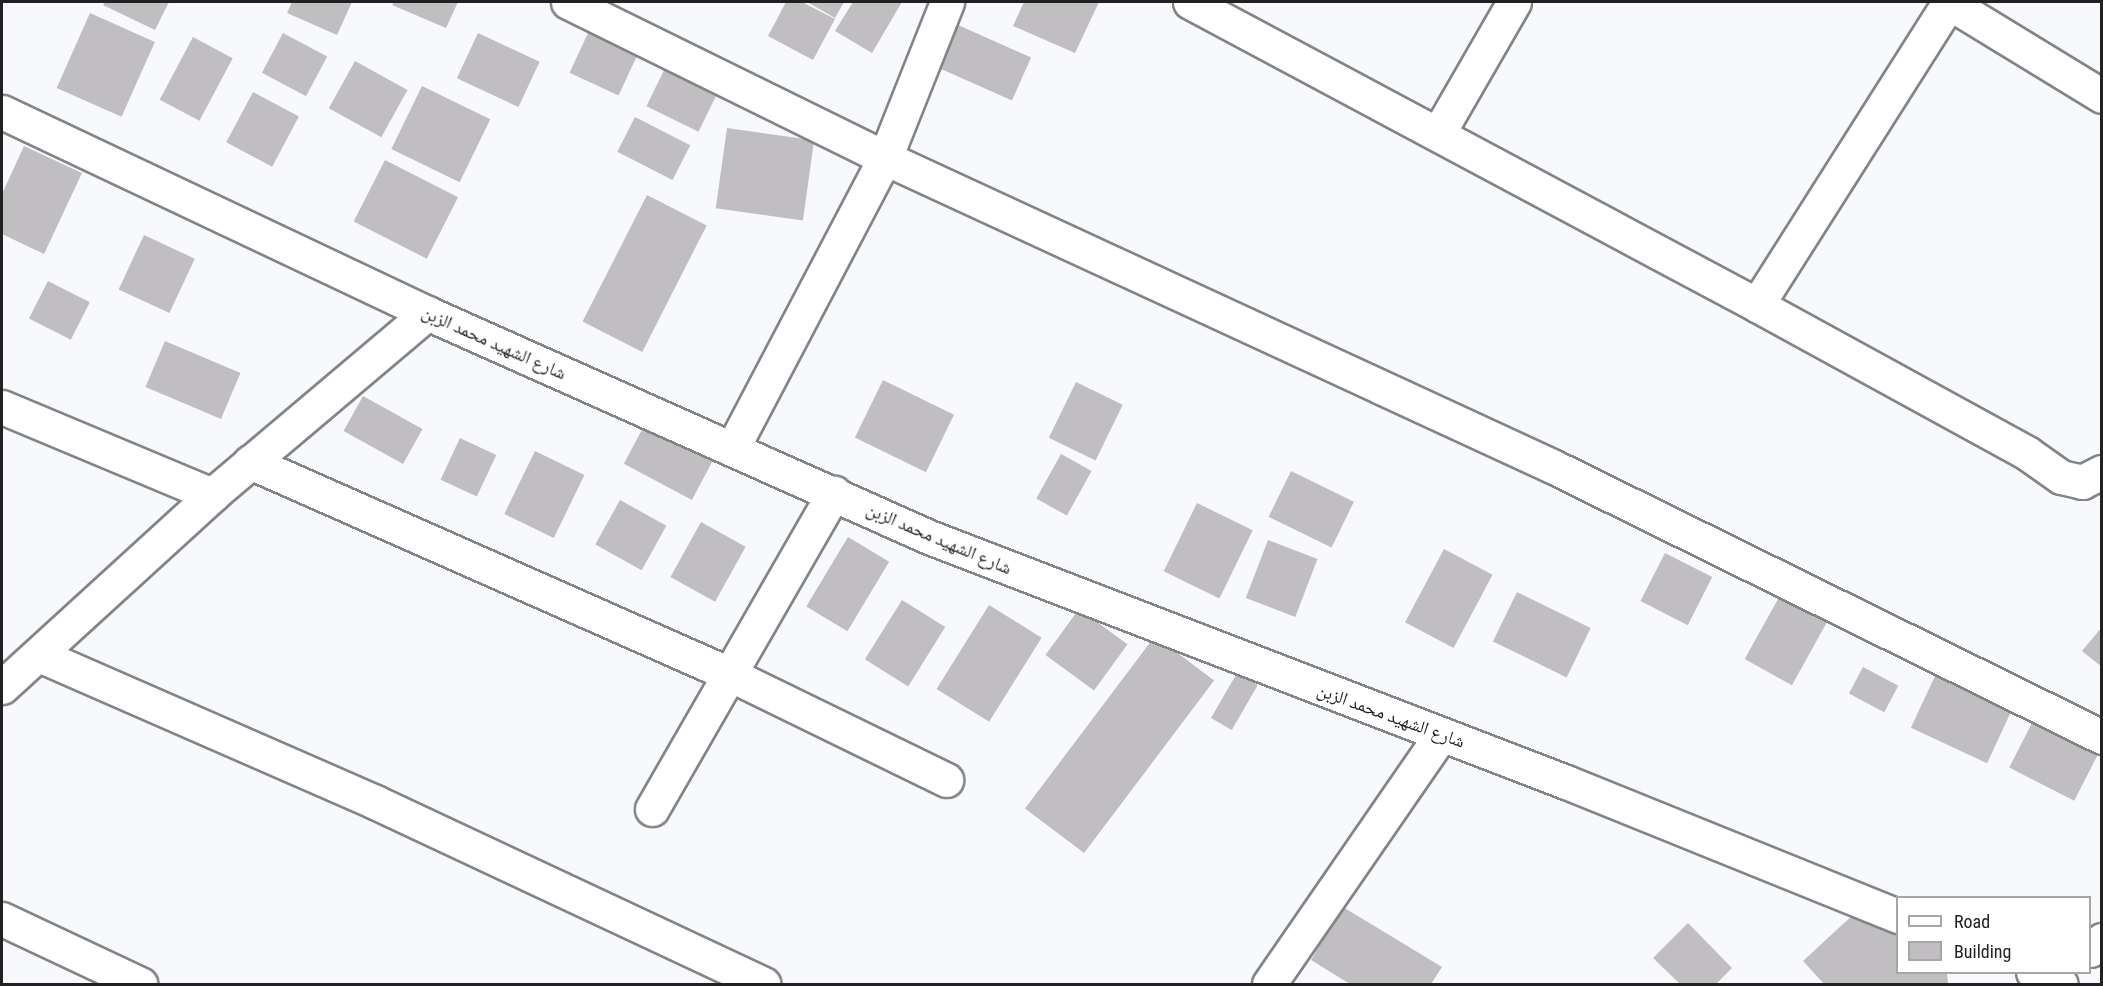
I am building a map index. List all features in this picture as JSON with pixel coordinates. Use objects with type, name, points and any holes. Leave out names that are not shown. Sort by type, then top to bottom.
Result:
[{"type":"street","points":[[568,2],[885,158],[1554,466],[2102,737]]},
{"type":"street","points":[[732,450],[885,158],[947,2]]},
{"type":"street","points":[[1190,2],[1439,132],[1757,305],[2027,453],[2061,477],[2082,482],[2102,472]]},
{"type":"street","points":[[1439,132],[1514,2]]},
{"type":"street","points":[[1757,305],[1948,2],[2102,96]]},
{"type":"street","name":"شارع الشهيد محمد الزبن","points":[[2,112],[427,313],[732,450],[1038,581],[1441,735],[1896,915]]},
{"type":"street","points":[[2,687],[212,495],[427,313]]},
{"type":"street","points":[[2,407],[212,495]]},
{"type":"street","points":[[250,462],[727,673],[946,780]]},
{"type":"street","points":[[652,809],[727,673],[834,493]]},
{"type":"street","points":[[39,655],[386,806],[763,984]]},
{"type":"street","points":[[1269,984],[1441,735]]},
{"type":"street","points":[[2,919],[140,984]]},
{"type":"building","points":[[105,2],[169,2],[155,30],[103,5]]},
{"type":"building","points":[[292,2],[352,2],[337,35],[287,13]]},
{"type":"building","points":[[394,2],[458,2],[446,28],[392,5]]},
{"type":"building","points":[[786,2],[802,2],[835,19],[813,60],[768,36]]},
{"type":"building","points":[[807,2],[844,2],[835,18]]},
{"type":"building","points":[[853,2],[902,2],[872,53],[835,31]]},
{"type":"building","points":[[1024,2],[1099,2],[1075,53],[1013,26]]},
{"type":"building","points":[[90,13],[155,42],[122,117],[57,88]]},
{"type":"building","points":[[958,25],[1031,58],[1012,100],[939,68]]},
{"type":"building","points":[[589,31],[638,54],[619,96],[570,73]]},
{"type":"building","points":[[283,33],[327,56],[306,96],[262,73]]},
{"type":"building","points":[[478,33],[540,62],[518,107],[457,78]]},
{"type":"building","points":[[193,37],[233,58],[199,121],[160,100]]},
{"type":"building","points":[[355,61],[407,90],[381,137],[329,108]]},
{"type":"building","points":[[667,64],[719,89],[699,132],[646,106]]},
{"type":"building","points":[[422,86],[490,119],[460,182],[391,149]]},
{"type":"building","points":[[253,92],[299,116],[272,167],[226,142]]},
{"type":"building","points":[[635,117],[690,145],[673,180],[617,152]]},
{"type":"building","points":[[727,128],[814,140],[803,220],[716,208]]},
{"type":"building","points":[[24,146],[82,173],[44,254],[2,234],[2,194]]},
{"type":"building","points":[[385,160],[458,197],[427,259],[354,221]]},
{"type":"building","points":[[647,195],[707,225],[642,352],[583,322]]},
{"type":"building","points":[[144,235],[195,259],[169,313],[119,289]]},
{"type":"building","points":[[48,281],[90,302],[71,340],[29,318]]},
{"type":"building","points":[[165,341],[240,373],[221,419],[145,387]]},
{"type":"building","points":[[883,380],[954,415],[926,472],[855,438]]},
{"type":"building","points":[[1076,382],[1123,405],[1096,461],[1049,438]]},
{"type":"building","points":[[363,396],[422,429],[403,464],[344,431]]},
{"type":"building","points":[[645,424],[713,460],[692,500],[624,464]]},
{"type":"building","points":[[460,438],[496,455],[477,497],[441,480]]},
{"type":"building","points":[[535,451],[584,475],[554,538],[504,514]]},
{"type":"building","points":[[1061,454],[1092,471],[1067,516],[1036,499]]},
{"type":"building","points":[[1291,471],[1354,502],[1332,548],[1269,517]]},
{"type":"building","points":[[620,500],[666,526],[642,570],[595,545]]},
{"type":"building","points":[[1197,503],[1253,530],[1219,598],[1164,571]]},
{"type":"building","points":[[701,522],[746,547],[715,602],[670,577]]},
{"type":"building","points":[[848,537],[889,562],[847,631],[806,606]]},
{"type":"building","points":[[1268,540],[1317,559],[1295,617],[1246,598]]},
{"type":"building","points":[[1444,549],[1493,575],[1454,648],[1405,622]]},
{"type":"building","points":[[1665,553],[1712,577],[1688,625],[1640,601]]},
{"type":"building","points":[[1783,590],[1830,616],[1792,685],[1745,659]]},
{"type":"building","points":[[1517,592],[1591,628],[1567,677],[1493,641]]},
{"type":"building","points":[[902,600],[945,627],[908,686],[865,659]]},
{"type":"building","points":[[989,605],[1042,638],[989,722],[937,689]]},
{"type":"building","points":[[1079,609],[1128,644],[1094,690],[1045,655]]},
{"type":"building","points":[[2102,627],[2102,667],[2082,651]]},
{"type":"building","points":[[1155,636],[1214,681],[1084,853],[1025,809]]},
{"type":"building","points":[[1863,667],[1898,686],[1884,712],[1849,693]]},
{"type":"building","points":[[1237,673],[1258,685],[1232,730],[1211,718]]},
{"type":"building","points":[[1935,676],[2011,711],[1987,763],[1911,728]]},
{"type":"building","points":[[2036,715],[2101,748],[2074,801],[2009,768]]},
{"type":"building","points":[[1343,907],[1442,967],[1431,984],[1350,984],[1311,960]]},
{"type":"building","points":[[1855,913],[1896,933],[1896,974],[1947,974],[1948,984],[1824,984],[1803,961]]},
{"type":"building","points":[[1688,923],[1732,968],[1716,984],[1680,984],[1653,958]]}]
